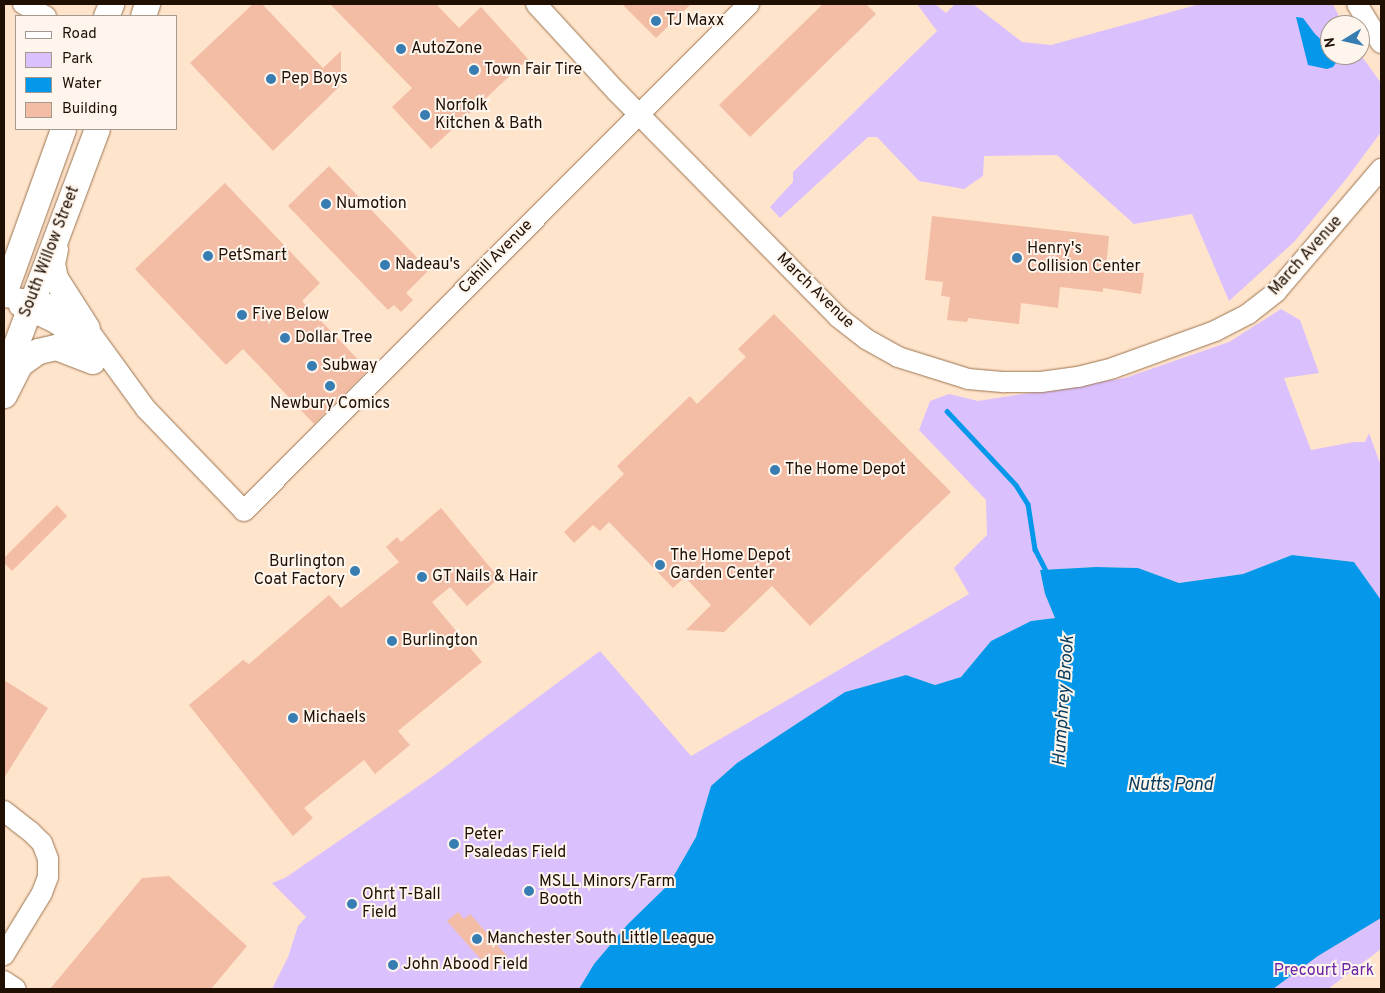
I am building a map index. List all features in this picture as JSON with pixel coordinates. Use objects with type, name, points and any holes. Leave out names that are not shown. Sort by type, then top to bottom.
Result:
[{"type":"main road","name":"South Willow Street","points":[[4,293],[63,130]]},
{"type":"main road","name":"South Willow Street","points":[[4,376],[97,130]]},
{"type":"main road","points":[[60,225],[52,271],[87,328]]},
{"type":"main road","points":[[4,395],[20,364],[38,350],[56,347],[92,361]]},
{"type":"street","points":[[23,4],[44,15]]},
{"type":"street","name":"March Avenue","points":[[536,4],[795,275],[838,317],[866,339],[898,357],[933,370],[968,379],[1041,382],[1078,377],[1113,368],[1215,331],[1248,314],[1276,292],[1381,168]]},
{"type":"street","name":"Cahill Avenue","points":[[146,410],[244,511],[749,4]]},
{"type":"street","points":[[1357,4],[1381,43]]},
{"type":"street","points":[[4,298],[30,305],[61,307],[87,328],[146,410]]},
{"type":"street","points":[[30,305],[69,333],[92,361],[120,389],[146,410]]},
{"type":"street","points":[[4,810],[42,843],[48,859],[48,876],[42,893],[4,955]]},
{"type":"street","points":[[4,981],[16,989]]},
{"type":"green space","points":[[917,4],[935,4],[946,13],[955,4],[973,4],[1022,42],[1051,45],[1200,4],[1333,4],[1338,15],[1320,15],[1320,65],[1368,65],[1381,83],[1381,132],[1347,178],[1294,242],[1229,301],[1192,214],[1134,224],[1057,155],[984,156],[983,176],[964,189],[919,181],[877,137],[868,137],[780,218],[770,207],[793,182],[793,172],[937,31]]},
{"type":"green space","points":[[1281,309],[1300,320],[1319,373],[1284,378],[1311,450],[1354,442],[1365,442],[1369,433],[1381,466],[1381,600],[1354,562],[1292,555],[1243,574],[1179,583],[1138,568],[1096,567],[1040,570],[1045,594],[1055,618],[1031,621],[991,641],[961,677],[935,685],[906,675],[845,692],[737,763],[711,786],[696,837],[669,884],[628,924],[594,964],[579,989],[272,989],[288,957],[298,926],[306,917],[272,883],[285,878],[433,776],[600,651],[691,756],[969,594],[954,568],[987,535],[986,500],[919,430],[930,401],[949,394],[978,401],[1125,378],[1229,342]]},
{"type":"green space","name":"Precourt Park","points":[[1381,918],[1381,949],[1328,989],[1273,989],[1318,956]]},
{"type":"water","points":[[1296,17],[1303,18],[1320,39],[1320,65],[1334,65],[1327,69],[1308,65]]},
{"type":"water","name":"Nutts Pond","points":[[1292,555],[1354,562],[1381,600],[1381,918],[1318,956],[1273,989],[579,989],[594,964],[628,924],[669,884],[696,837],[711,786],[737,763],[845,692],[906,675],[935,685],[961,677],[991,641],[1031,621],[1055,618],[1045,594],[1040,570],[1096,567],[1138,568],[1179,583],[1243,574]]},
{"type":"building","name":"Pep Boys","points":[[253,4],[262,4],[323,68],[341,51],[341,76],[335,81],[340,86],[273,151],[190,63]]},
{"type":"building","points":[[330,4],[436,4],[459,28],[481,7],[528,59],[431,149],[392,107],[412,88]]},
{"type":"building","name":"TJ Maxx","points":[[622,4],[691,4],[656,38]]},
{"type":"building","points":[[823,4],[866,4],[876,14],[750,137],[719,105]]},
{"type":"building","points":[[329,166],[429,270],[406,293],[413,300],[401,312],[394,305],[388,310],[288,206]]},
{"type":"building","points":[[225,183],[320,283],[302,301],[368,370],[314,424],[243,349],[226,365],[135,269]]},
{"type":"building","name":"Henry's Collision Center","points":[[932,216],[1109,236],[1106,268],[1144,273],[1141,294],[1103,288],[1103,292],[1060,287],[1058,308],[1021,303],[1019,324],[968,318],[967,322],[947,320],[950,297],[941,296],[943,282],[925,280]]},
{"type":"building","name":"The Home Depot","points":[[774,314],[951,492],[810,626],[772,586],[724,632],[686,630],[711,605],[685,577],[673,588],[609,522],[600,531],[593,525],[574,543],[564,532],[624,474],[617,466],[690,396],[697,404],[746,357],[738,349]]},
{"type":"building","points":[[57,505],[67,516],[12,571],[4,563],[4,558]]},
{"type":"building","points":[[441,508],[499,578],[467,606],[450,587],[432,602],[482,662],[398,731],[410,745],[375,774],[364,760],[304,808],[313,818],[293,836],[189,705],[243,660],[249,664],[329,595],[341,608],[399,562],[386,547],[397,537],[401,542]]},
{"type":"building","points":[[4,680],[48,708],[4,778]]},
{"type":"building","points":[[169,876],[247,946],[211,989],[50,989],[142,878]]},
{"type":"building","name":"Manchester South Little League","points":[[458,912],[464,919],[470,914],[508,957],[491,971],[447,921]]},
{"type":"waterway","name":"Humphrey Brook","points":[[947,411],[1016,485],[1028,504],[1035,549],[1047,573]]},
{"type":"place","name":"TJ Maxx","points":[[656,21]]},
{"type":"place","name":"AutoZone","points":[[401,49]]},
{"type":"place","name":"Town Fair Tire","points":[[474,70]]},
{"type":"place","name":"Pep Boys","points":[[271,79]]},
{"type":"place","name":"Norfolk Kitchen & Bath","points":[[425,115]]},
{"type":"place","name":"Numotion","points":[[326,204]]},
{"type":"place","name":"PetSmart","points":[[208,256]]},
{"type":"place","name":"Henry's Collision Center","points":[[1017,258]]},
{"type":"place","name":"Nadeau's","points":[[385,265]]},
{"type":"place","name":"Five Below","points":[[242,315]]},
{"type":"place","name":"Dollar Tree","points":[[285,338]]},
{"type":"place","name":"Subway","points":[[312,366]]},
{"type":"place","name":"Newbury Comics","points":[[330,386]]},
{"type":"place","name":"The Home Depot","points":[[775,470]]},
{"type":"place","name":"The Home Depot Garden Center","points":[[660,565]]},
{"type":"place","name":"Burlington Coat Factory","points":[[355,571]]},
{"type":"place","name":"GT Nails & Hair","points":[[422,577]]},
{"type":"place","name":"Burlington","points":[[392,641]]},
{"type":"place","name":"Michaels","points":[[293,718]]},
{"type":"place","name":"Peter Psaledas Field","points":[[454,844]]},
{"type":"place","name":"MSLL Minors/Farm Booth","points":[[529,891]]},
{"type":"place","name":"Ohrt T-Ball Field","points":[[352,904]]},
{"type":"place","name":"Manchester South Little League","points":[[477,939]]},
{"type":"place","name":"John Abood Field","points":[[393,965]]}]
